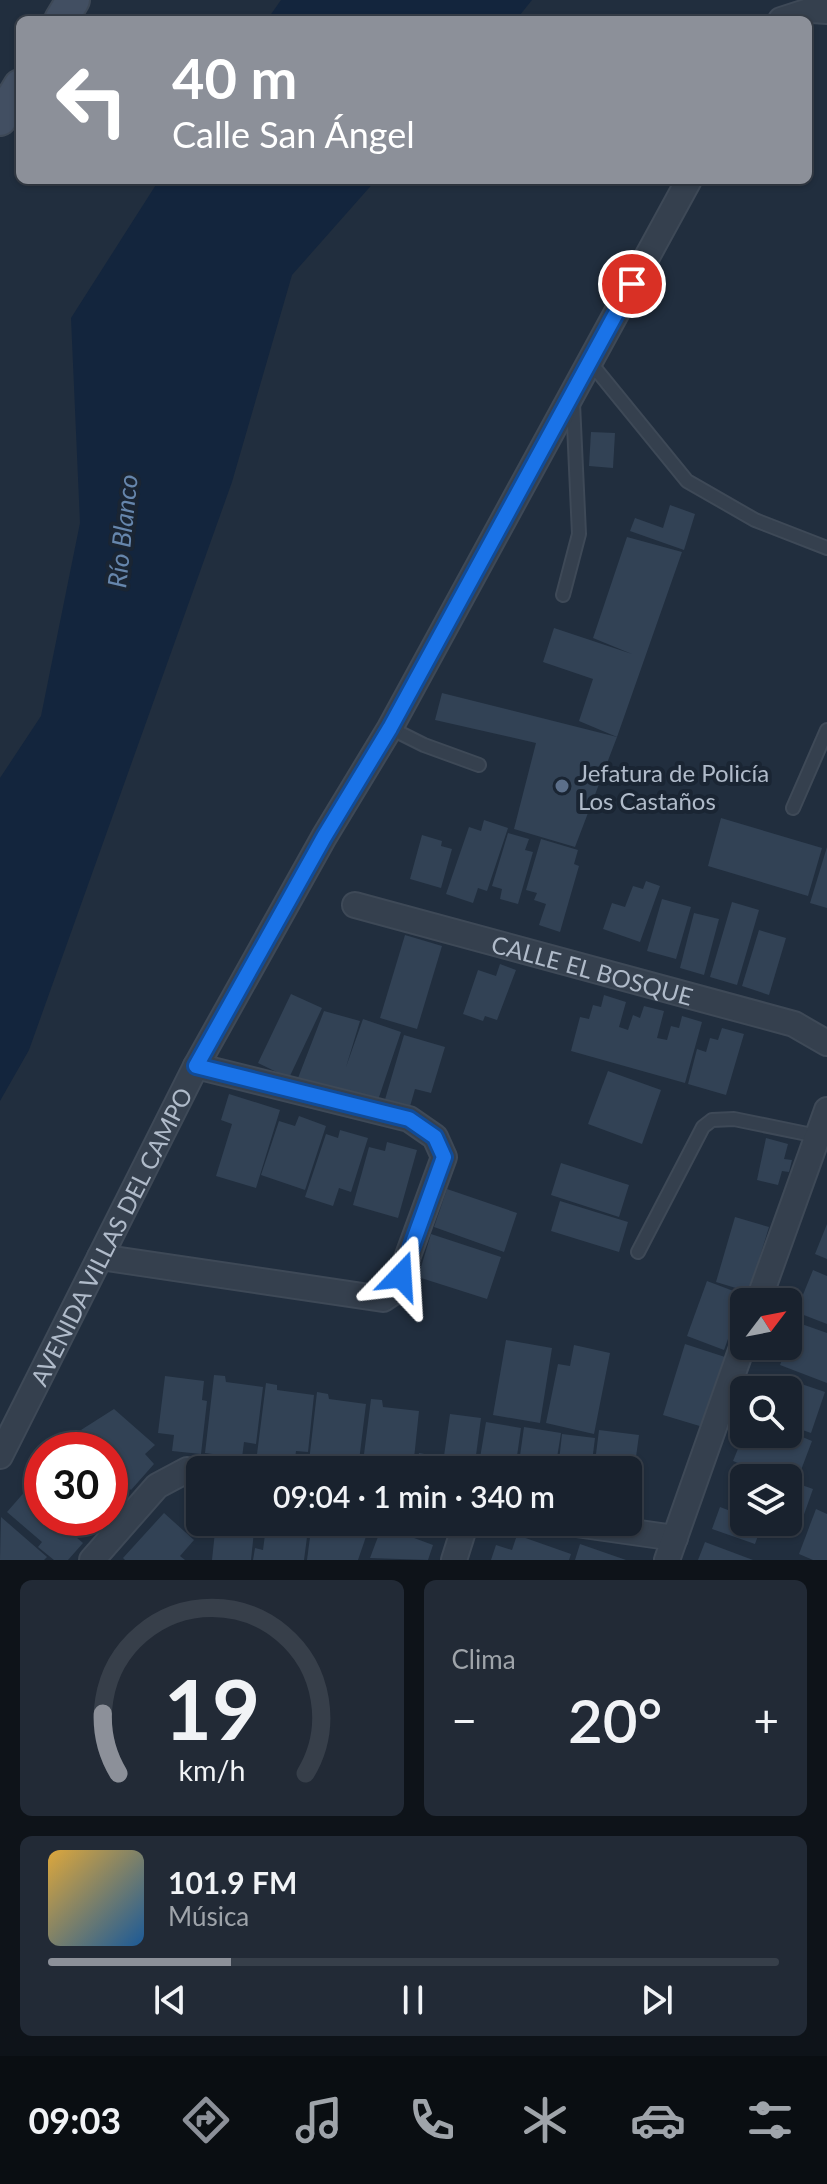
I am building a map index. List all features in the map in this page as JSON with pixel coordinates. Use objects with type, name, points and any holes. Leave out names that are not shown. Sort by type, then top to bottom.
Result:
[{"type":"main road","points":[[0,119],[16,93]]},
{"type":"street","points":[[793,16],[812,10],[827,11]]},
{"type":"street","name":"AVENIDA VILLAS DEL CAMPO","points":[[0,1456],[196,1066],[324,837],[390,728],[687,184]]},
{"type":"street","name":"CALLE EL BOSQUE","points":[[355,905],[794,1024],[827,1043]]},
{"type":"street","points":[[100,1257],[383,1299],[395,1291],[444,1157],[435,1137],[409,1119],[196,1066]]},
{"type":"street","points":[[763,1288],[827,1110]]},
{"type":"street","points":[[619,1536],[671,1549],[738,1360]]},
{"type":"street","points":[[92,1560],[157,1486],[186,1474]]},
{"type":"street","points":[[454,1560],[462,1536]]},
{"type":"lane","points":[[590,362],[687,481],[755,520],[827,548]]},
{"type":"lane","points":[[563,595],[579,534],[573,392]]},
{"type":"lane","points":[[390,728],[424,745],[479,765]]},
{"type":"lane","points":[[793,808],[827,730]]},
{"type":"lane","points":[[638,1252],[703,1127],[712,1120],[734,1119],[817,1136]]},
{"type":"water","points":[[281,0],[532,0],[519,16],[270,16]]},
{"type":"water","name":"Río Blanco","points":[[156,184],[372,184],[292,275],[232,482],[29,1050],[0,1101],[0,778],[41,716],[80,523],[71,318]]},
{"type":"building","points":[[591,432],[615,433],[613,468],[589,466]]},
{"type":"building","points":[[670,505],[695,514],[684,550],[630,531],[635,518],[663,528]]},
{"type":"building","points":[[627,537],[682,552],[617,737],[579,721],[593,679],[543,662],[554,628],[632,654],[593,638]]},
{"type":"building","name":"Jefatura de Policía Los Castaños","points":[[442,693],[617,737],[575,847],[514,829],[536,743],[435,720]]},
{"type":"building","points":[[721,818],[822,848],[808,896],[708,866]]},
{"type":"building","points":[[484,820],[508,828],[487,891],[478,888],[473,903],[446,894],[469,827],[481,831]]},
{"type":"building","points":[[508,833],[529,839],[525,850],[533,852],[518,904],[500,899],[502,889],[492,886]]},
{"type":"building","points":[[422,835],[442,841],[441,846],[452,849],[441,888],[410,879]]},
{"type":"building","points":[[541,839],[578,850],[574,864],[579,866],[560,932],[539,925],[546,904],[534,900],[537,893],[526,890]]},
{"type":"building","points":[[827,847],[827,908],[810,903]]},
{"type":"building","points":[[646,881],[660,886],[640,942],[603,929],[612,903],[625,907],[633,886],[643,889]]},
{"type":"building","points":[[662,899],[691,907],[676,959],[647,951]]},
{"type":"building","points":[[732,902],[759,910],[737,985],[710,977]]},
{"type":"building","points":[[694,913],[719,919],[704,975],[680,968]]},
{"type":"building","points":[[759,930],[786,938],[769,995],[742,986]]},
{"type":"building","points":[[405,935],[442,946],[417,1029],[380,1018]]},
{"type":"building","points":[[500,964],[516,970],[497,1020],[485,1016],[483,1021],[463,1014],[478,970],[496,976]]},
{"type":"building","points":[[291,994],[322,1008],[289,1078],[258,1063]]},
{"type":"building","points":[[604,995],[626,1002],[619,1027],[628,1030],[633,1015],[640,1018],[644,1006],[664,1011],[657,1038],[667,1040],[671,1026],[679,1028],[682,1016],[702,1022],[685,1083],[571,1051],[580,1017],[589,1019],[593,1005],[601,1007]]},
{"type":"building","points":[[324,1011],[360,1021],[346,1067],[363,1019],[401,1032],[377,1103],[298,1078]]},
{"type":"building","points":[[722,1028],[744,1034],[726,1095],[688,1084],[697,1049],[706,1052],[710,1038],[718,1040]]},
{"type":"building","points":[[404,1035],[445,1047],[431,1093],[415,1089],[409,1110],[384,1103]]},
{"type":"building","points":[[608,1071],[661,1090],[642,1144],[588,1124]]},
{"type":"building","points":[[229,1094],[280,1110],[256,1188],[216,1176],[232,1124],[221,1120]]},
{"type":"building","points":[[299,1116],[326,1126],[305,1190],[261,1175],[279,1121],[295,1126]]},
{"type":"building","points":[[340,1130],[368,1138],[351,1192],[339,1188],[333,1206],[305,1197],[326,1134],[338,1138]]},
{"type":"building","points":[[766,1138],[788,1144],[784,1159],[792,1160],[789,1172],[782,1171],[778,1185],[757,1180]]},
{"type":"building","points":[[387,1142],[417,1150],[398,1218],[353,1205],[369,1147],[385,1151]]},
{"type":"building","points":[[561,1163],[629,1185],[619,1217],[551,1195]]},
{"type":"building","points":[[447,1189],[517,1213],[504,1252],[434,1227]]},
{"type":"building","points":[[560,1201],[628,1222],[619,1252],[551,1231]]},
{"type":"building","points":[[735,1217],[769,1227],[750,1288],[736,1288],[716,1282]]},
{"type":"building","points":[[827,1224],[827,1259],[815,1254]]},
{"type":"building","points":[[431,1234],[501,1257],[487,1299],[418,1277]]},
{"type":"building","points":[[813,1270],[827,1276],[827,1324],[802,1314],[802,1297]]},
{"type":"building","points":[[707,1281],[730,1290],[730,1334],[724,1350],[687,1336]]},
{"type":"building","points":[[802,1324],[827,1333],[827,1383],[780,1365],[782,1360],[802,1360]]},
{"type":"building","points":[[506,1340],[552,1348],[540,1423],[493,1415]]},
{"type":"building","points":[[685,1344],[725,1357],[703,1427],[663,1415]]},
{"type":"building","points":[[574,1345],[610,1353],[594,1434],[546,1423],[558,1364],[570,1366]]},
{"type":"building","points":[[214,1375],[225,1376],[226,1382],[263,1387],[256,1444],[244,1442],[242,1456],[205,1453]]},
{"type":"building","points":[[165,1376],[204,1381],[202,1400],[207,1401],[201,1454],[172,1451],[174,1435],[158,1433]]},
{"type":"building","points":[[266,1383],[277,1385],[277,1390],[314,1395],[308,1452],[296,1451],[295,1456],[257,1456]]},
{"type":"building","points":[[802,1384],[825,1392],[811,1433],[802,1430]]},
{"type":"building","points":[[317,1392],[328,1394],[329,1399],[366,1404],[360,1456],[310,1456]]},
{"type":"building","points":[[371,1399],[382,1400],[383,1407],[419,1411],[414,1456],[364,1456]]},
{"type":"building","points":[[114,1409],[155,1445],[145,1454],[154,1464],[131,1490],[128,1487],[128,1432],[81,1430]]},
{"type":"building","points":[[450,1414],[481,1418],[476,1456],[444,1456]]},
{"type":"building","points":[[486,1422],[521,1428],[517,1456],[480,1456]]},
{"type":"building","points":[[524,1427],[561,1433],[557,1456],[520,1456]]},
{"type":"building","points":[[599,1430],[639,1435],[636,1456],[596,1456]]},
{"type":"building","points":[[562,1434],[595,1438],[593,1456],[560,1456]]},
{"type":"building","points":[[802,1437],[812,1441],[802,1467],[802,1464],[740,1464],[733,1461],[738,1448],[802,1448]]},
{"type":"building","points":[[802,1485],[813,1489],[802,1520]]},
{"type":"building","points":[[24,1493],[24,1527],[7,1512]]},
{"type":"building","points":[[720,1507],[730,1511],[730,1535],[712,1529]]},
{"type":"building","points":[[816,1509],[827,1514],[827,1560],[813,1560],[799,1554]]},
{"type":"building","points":[[164,1513],[194,1540],[180,1556],[185,1560],[123,1558]]},
{"type":"building","points":[[1,1517],[47,1557],[44,1560],[0,1560]]},
{"type":"building","points":[[35,1536],[75,1536],[83,1543],[68,1560],[54,1560],[38,1547],[42,1542]]},
{"type":"building","points":[[215,1536],[254,1536],[251,1560],[212,1560]]},
{"type":"building","points":[[265,1536],[307,1536],[304,1560],[253,1560],[255,1548],[263,1550]]},
{"type":"building","points":[[310,1536],[366,1536],[358,1560],[307,1560]]},
{"type":"building","points":[[378,1536],[409,1536],[433,1545],[428,1560],[370,1558]]},
{"type":"building","points":[[517,1536],[520,1536],[571,1554],[569,1560],[491,1560],[496,1545],[512,1550]]},
{"type":"building","points":[[732,1536],[758,1536],[755,1544]]},
{"type":"building","points":[[705,1542],[753,1560],[698,1560]]},
{"type":"building","points":[[580,1544],[626,1560],[575,1560]]},
{"type":"place","name":"Jefatura de Policía Los Castaños","points":[[562,786]]},
{"type":"route","points":[[401,1276],[444,1157],[435,1137],[409,1119],[196,1066],[324,837],[390,728],[632,284]]}]
